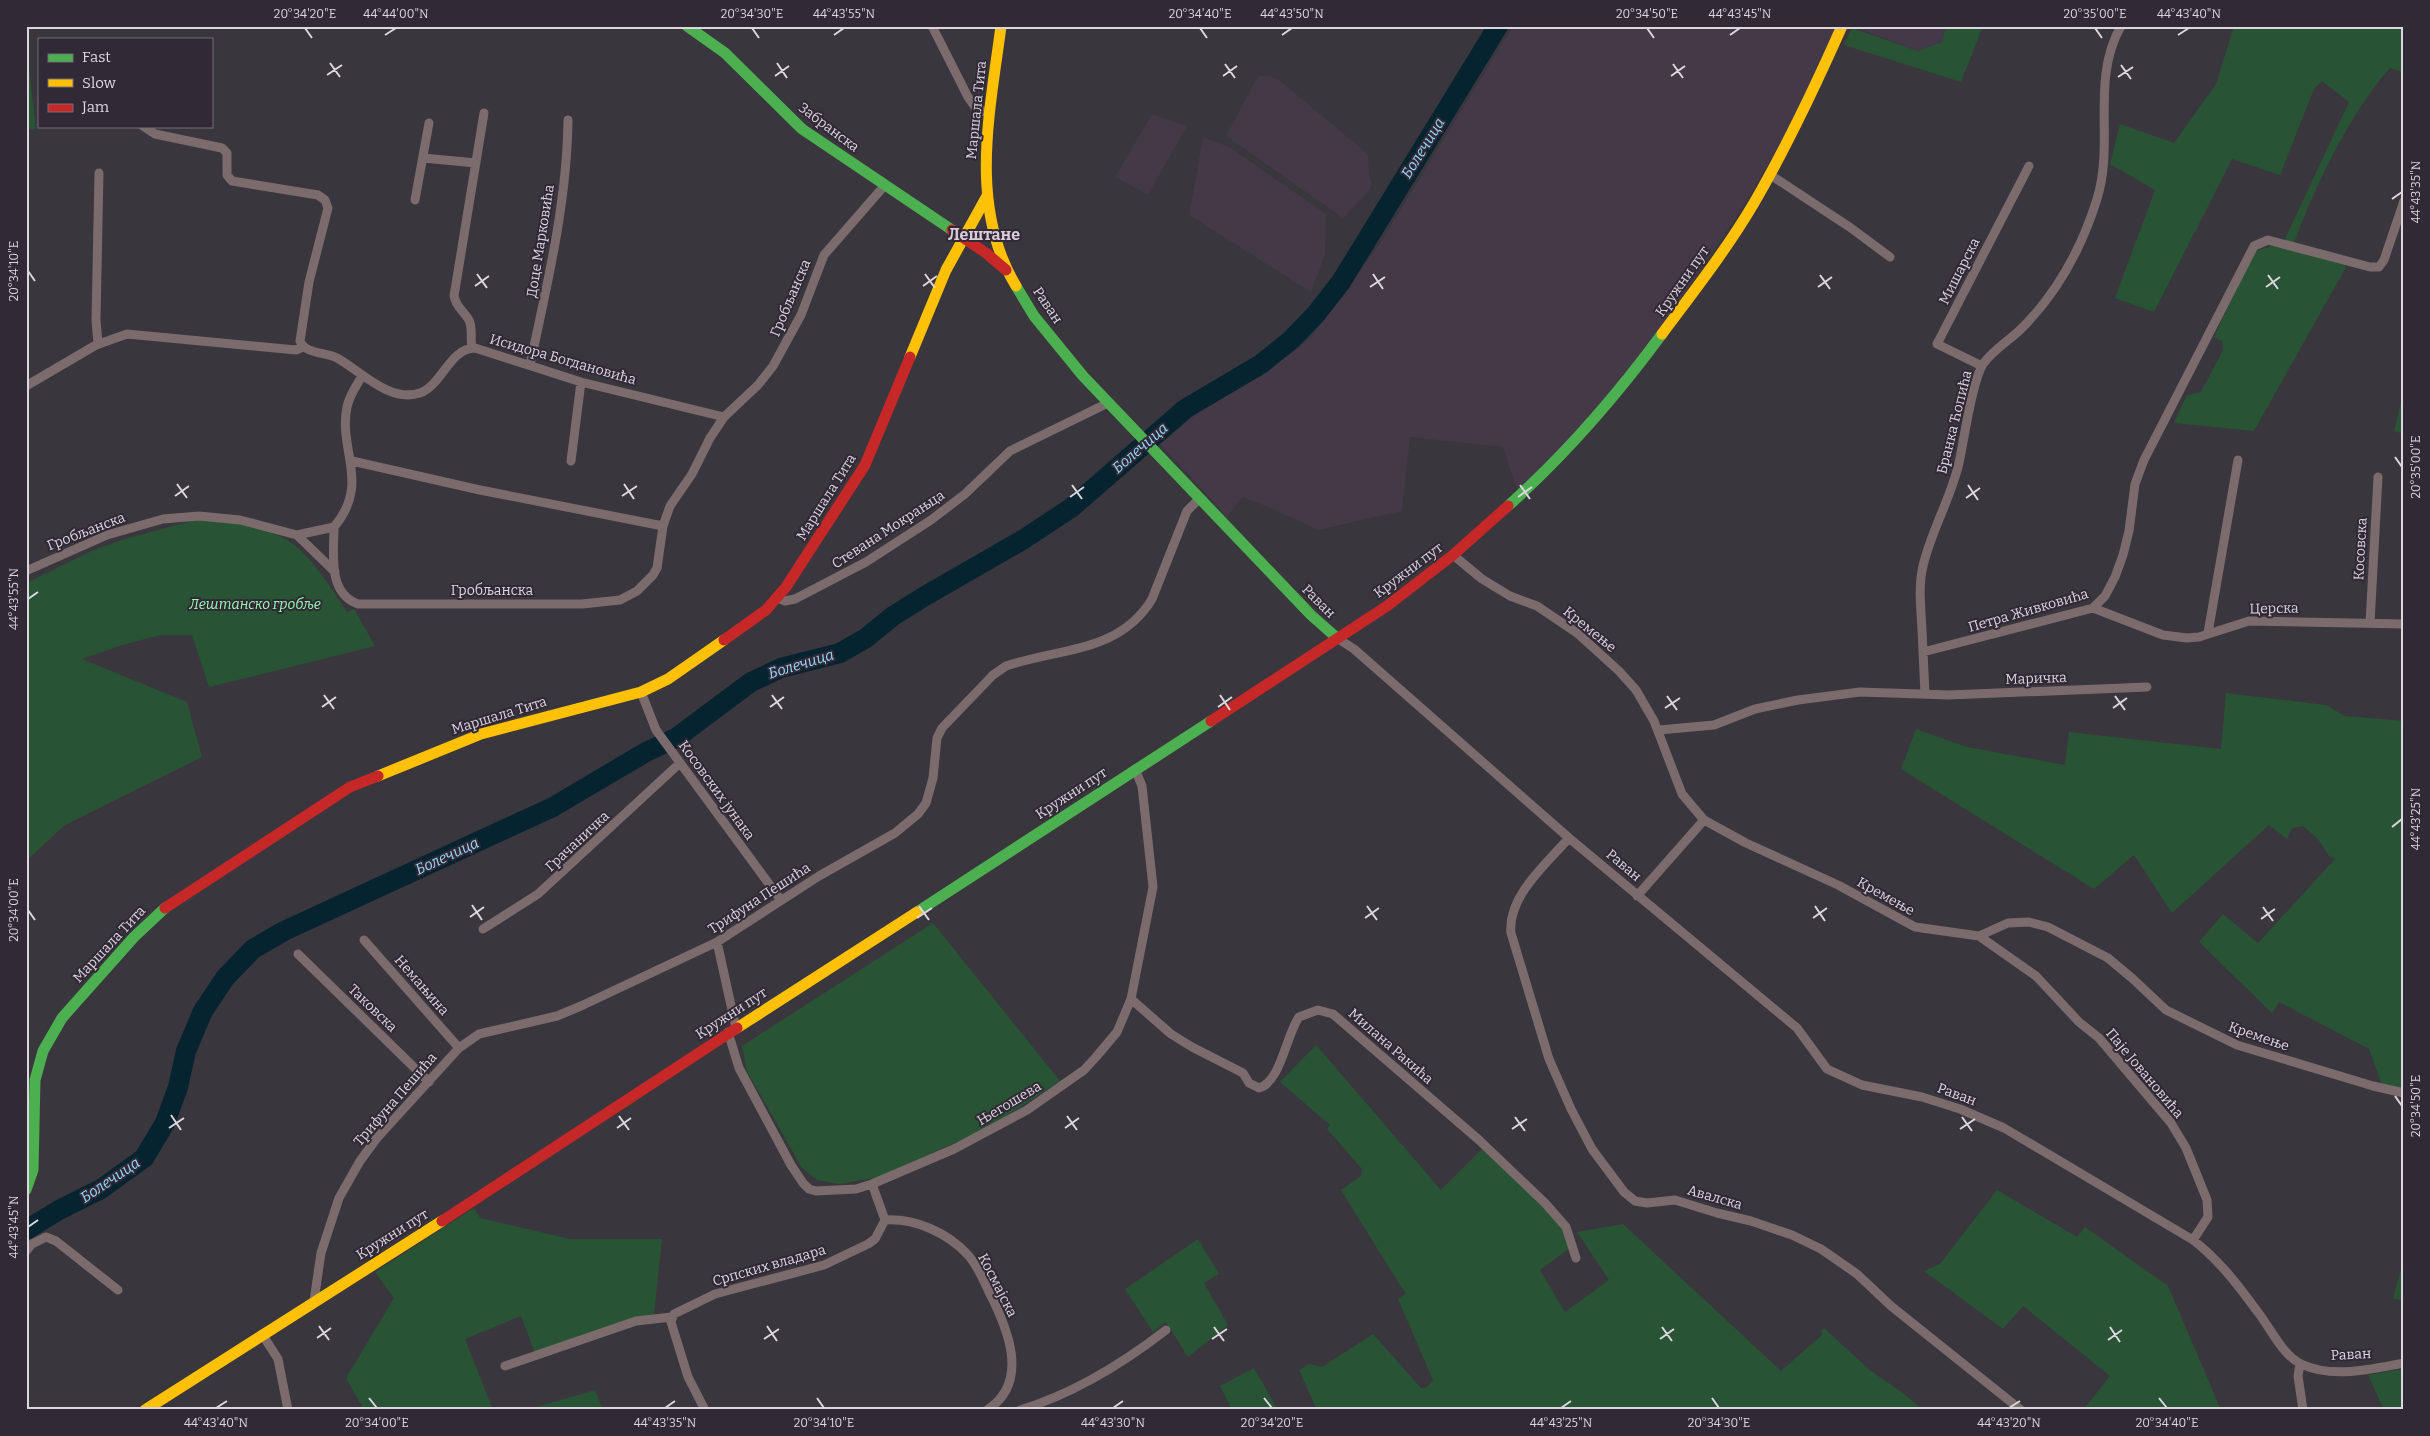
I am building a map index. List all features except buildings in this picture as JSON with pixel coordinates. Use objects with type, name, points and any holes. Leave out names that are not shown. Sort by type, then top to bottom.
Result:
[{"type":"street","name":"Забранска","points":[[687,26],[730,58],[802,129],[963,238]]},
{"type":"street","points":[[932,26],[968,97],[975,107],[989,114]]},
{"type":"street","name":"Маршала Тита","points":[[26,1190],[34,1164],[36,1072],[43,1051],[62,1018],[134,937],[158,914],[337,794],[370,778],[481,734],[641,692],[668,679],[746,626],[778,598],[865,465],[930,308],[963,238],[987,196],[986,142],[1000,26]]},
{"type":"street","name":"Кружни пут","points":[[145,1410],[446,1218],[732,1030],[1387,606],[1453,555],[1550,465],[1639,366],[1713,265],[1769,174],[1808,103],[1842,26]]},
{"type":"street","name":"Бранка Ћопића","points":[[1924,652],[1920,594],[1923,565],[1958,468],[1982,366],[2039,309],[2074,256],[2089,223],[2098,198],[2103,172],[2106,126],[2104,80],[2106,61],[2121,26]]},
{"type":"street","points":[[472,348],[470,325],[466,316],[458,308],[454,296],[484,113]]},
{"type":"street","name":"Доце Марковића","points":[[530,365],[551,271],[568,150],[568,120]]},
{"type":"street","points":[[415,200],[428,123]]},
{"type":"street","points":[[145,128],[155,134],[222,148],[227,153],[227,175],[232,181],[318,195],[325,200],[328,208],[309,282],[301,332],[300,341],[303,347]]},
{"type":"street","points":[[423,158],[476,163]]},
{"type":"street","name":"Мишарска","points":[[1982,366],[1938,344],[2029,166]]},
{"type":"street","points":[[98,344],[96,320],[99,173]]},
{"type":"street","points":[[1769,174],[1851,228],[1890,257]]},
{"type":"street","name":"Гробљанска","points":[[26,571],[107,535],[163,519],[199,516],[240,520],[297,534],[334,527],[335,572],[341,592],[349,600],[358,604],[582,604],[620,600],[637,591],[653,575],[660,558],[663,526],[670,506],[692,474],[710,438],[724,417],[758,385],[773,366],[801,315],[824,255],[885,185]]},
{"type":"street","name":"Раван","points":[[987,196],[992,224],[1008,272]]},
{"type":"street","name":"Петра Живковића","points":[[1924,652],[2093,608],[2105,596],[2115,577],[2123,555],[2135,484],[2144,460],[2254,246],[2268,240],[2370,267],[2379,267],[2384,260],[2404,202]]},
{"type":"street","name":"Раван","points":[[963,238],[998,261],[1008,272],[1047,331],[1082,376],[1311,615],[1336,638],[1354,650],[1637,896],[1797,1028],[1828,1069],[1862,1085],[1931,1100],[1960,1109],[2004,1128],[2193,1240],[2216,1258],[2283,1346],[2300,1364],[2332,1372],[2346,1372],[2404,1364]]},
{"type":"street","name":"Исидора Богдановића","points":[[26,386],[98,344],[127,334],[296,350],[303,347],[337,358],[362,376],[388,390],[406,394],[418,393],[431,385],[463,350],[472,348],[582,382],[724,417]]},
{"type":"street","points":[[334,527],[347,508],[351,492],[352,461],[347,409],[362,376]]},
{"type":"street","points":[[571,461],[582,382]]},
{"type":"street","name":"Стевана Мокрањца","points":[[778,598],[785,601],[795,599],[866,562],[931,520],[965,494],[1010,451],[1108,403]]},
{"type":"street","points":[[2208,633],[2238,460]]},
{"type":"street","points":[[352,461],[480,490],[663,526]]},
{"type":"street","name":"Косовска","points":[[2370,623],[2378,477]]},
{"type":"street","name":"Трифуна Пешића","points":[[314,1301],[321,1253],[339,1198],[360,1161],[377,1138],[459,1048],[479,1034],[548,1018],[581,1006],[717,942],[780,899],[895,833],[918,814],[930,790],[939,733],[1000,670],[1020,661],[1101,643],[1129,626],[1146,610],[1169,560],[1187,511],[1199,499]]},
{"type":"street","points":[[297,534],[335,572]]},
{"type":"street","name":"Кремење","points":[[1453,555],[1482,580],[1510,596],[1537,606],[1586,640],[1632,685],[1659,730],[1679,789],[1688,804],[1704,820],[1838,885],[1915,927],[1979,936],[2008,923],[2029,922],[2048,927],[2108,958],[2166,1010],[2236,1045],[2373,1086],[2404,1093]]},
{"type":"street","name":"Церска","points":[[2093,608],[2163,635],[2199,637],[2249,621],[2404,624]]},
{"type":"street","points":[[1659,730],[1714,725],[1755,709],[1798,700],[1860,692],[1925,694],[1924,652]]},
{"type":"street","name":"Маричка","points":[[1925,694],[1949,695],[2148,688]]},
{"type":"street","name":"Косовских јунака","points":[[641,692],[661,737],[780,899]]},
{"type":"street","name":"Грачаничка","points":[[483,929],[545,889],[680,763]]},
{"type":"street","name":"Његошева","points":[[717,942],[739,1068],[803,1183],[809,1189],[816,1191],[856,1188],[872,1184],[954,1149],[992,1130],[1084,1070],[1118,1032],[1131,999],[1153,887],[1142,786],[1135,769]]},
{"type":"street","points":[[1637,896],[1704,820]]},
{"type":"street","name":"Авалска","points":[[1569,838],[1519,899],[1511,916],[1510,932],[1556,1076],[1592,1149],[1624,1192],[1635,1201],[1647,1203],[1675,1200],[1752,1221],[1792,1235],[1820,1249],[1857,1274],[1891,1306],[2021,1410]]},
{"type":"street","name":"Паје Јовановића","points":[[1979,936],[2004,951],[2036,976],[2079,1022],[2099,1038],[2170,1124],[2186,1148],[2207,1200],[2208,1216],[2193,1240]]},
{"type":"street","name":"Немањина","points":[[364,940],[459,1048]]},
{"type":"street","name":"Таковска","points":[[298,954],[429,1082]]},
{"type":"street","name":"Милана Ракића","points":[[1131,999],[1171,1034],[1243,1073],[1249,1083],[1259,1088],[1269,1084],[1299,1017],[1318,1010],[1333,1014],[1479,1140],[1545,1203],[1566,1227],[1576,1258]]},
{"type":"street","points":[[872,1184],[885,1220]]},
{"type":"street","name":"Српских владара","points":[[672,1318],[678,1310],[715,1294],[777,1280],[824,1265],[875,1239],[885,1220]]},
{"type":"street","name":"Космајска","points":[[885,1220],[927,1227],[960,1248],[976,1267],[1002,1317],[1012,1352],[1011,1375],[1002,1395],[992,1408]]},
{"type":"street","points":[[26,1251],[32,1244],[46,1237],[56,1241],[118,1290]]},
{"type":"street","points":[[505,1366],[636,1321],[672,1318],[672,1325],[688,1377],[705,1410]]},
{"type":"street","points":[[1020,1410],[1047,1401],[1095,1378],[1144,1347],[1166,1330]]},
{"type":"street","points":[[262,1334],[278,1359],[288,1410]]},
{"type":"street","points":[[2300,1364],[2298,1376],[2303,1410]]},
{"type":"shaded area","points":[[1513,26],[1836,26],[1829,45],[1785,136],[1740,212],[1657,334],[1579,434],[1519,496],[1503,447],[1410,437],[1402,511],[1318,530],[1242,497],[1227,517],[1160,444],[1200,411],[1263,375],[1311,337],[1379,245]]},
{"type":"shaded area","points":[[1852,26],[1946,26],[1942,42],[1918,51]]},
{"type":"shaded area","points":[[1258,76],[1270,76],[1279,80],[1368,154],[1369,175],[1372,184],[1367,193],[1343,218],[1226,136]]},
{"type":"shaded area","points":[[1152,114],[1187,126],[1148,195],[1115,177]]},
{"type":"shaded area","points":[[1203,137],[1229,147],[1326,214],[1325,255],[1311,292],[1189,215]]},
{"type":"green space","points":[[1946,26],[1983,26],[1961,82],[1844,45],[1852,28],[1918,51],[1942,42]]},
{"type":"green space","points":[[2234,26],[2404,26],[2404,73],[2390,68],[2361,106],[2323,174],[2294,243],[2284,241],[2349,102],[2322,81],[2314,89],[2280,175],[2232,159],[2154,312],[2115,298],[2155,190],[2110,164],[2120,124],[2174,143],[2216,84]]},
{"type":"green space","points":[[26,42],[36,129],[26,130]]},
{"type":"green space","points":[[2275,245],[2345,263],[2345,269],[2254,431],[2174,423],[2187,395],[2201,392],[2223,350],[2222,341],[2214,337],[2253,252]]},
{"type":"green space","points":[[2404,390],[2404,434],[2394,431]]},
{"type":"green space","name":"Лештанско гробље","points":[[196,520],[244,525],[269,531],[289,541],[313,564],[347,612],[354,609],[375,646],[209,687],[192,635],[161,635],[122,645],[82,659],[187,702],[202,757],[65,825],[26,861],[26,583],[94,550],[128,538]]},
{"type":"green space","points":[[2226,693],[2326,705],[2345,716],[2404,721],[2404,1089],[2382,1085],[2369,1049],[2279,1002],[2272,1013],[2199,942],[2223,914],[2258,943],[2335,859],[2329,856],[2318,839],[2303,826],[2292,828],[2287,839],[2269,825],[2172,913],[2134,855],[2094,889],[1901,769],[1916,729],[1967,747],[2065,765],[2069,732],[2221,749]]},
{"type":"green space","points":[[933,923],[1060,1081],[990,1127],[879,1177],[839,1184],[817,1180],[802,1168],[747,1071],[742,1046]]},
{"type":"green space","points":[[1316,1045],[1441,1190],[1483,1148],[1543,1204],[1563,1228],[1570,1248],[1540,1270],[1565,1312],[1609,1280],[1577,1232],[1623,1224],[1781,1371],[1822,1335],[1821,1331],[1824,1328],[1871,1371],[1903,1393],[1923,1410],[1908,1410],[1906,1407],[1890,1410],[1317,1410],[1299,1370],[1309,1364],[1322,1367],[1373,1334],[1421,1388],[1427,1387],[1433,1380],[1398,1299],[1406,1293],[1341,1190],[1361,1176],[1362,1169],[1327,1129],[1330,1125],[1280,1082]]},
{"type":"green space","points":[[1997,1190],[2077,1237],[2085,1227],[2168,1286],[2221,1410],[2083,1410],[2110,1376],[2023,1306],[2003,1329],[1924,1271],[1940,1264]]},
{"type":"green space","points":[[474,1208],[480,1218],[570,1239],[662,1239],[654,1314],[535,1353],[521,1316],[465,1339],[493,1410],[364,1410],[346,1378],[394,1298],[375,1272]]},
{"type":"green space","points":[[1198,1239],[1219,1274],[1204,1283],[1228,1325],[1188,1357],[1166,1322],[1153,1332],[1125,1289]]},
{"type":"green space","points":[[2404,1259],[2404,1301],[2393,1298]]},
{"type":"green space","points":[[1254,1368],[1278,1410],[1232,1410],[1220,1386]]},
{"type":"green space","points":[[2404,1369],[2404,1410],[2384,1410],[2368,1375]]},
{"type":"green space","points":[[595,1390],[603,1410],[526,1410]]},
{"type":"waterway","name":"Болечица","points":[[26,1230],[59,1210],[101,1189],[144,1158],[165,1123],[178,1087],[186,1051],[203,1011],[225,978],[253,949],[284,931],[553,807],[646,752],[676,738],[751,682],[781,668],[840,653],[866,638],[893,616],[1024,539],[1071,508],[1185,409],[1261,364],[1291,340],[1316,314],[1341,282],[1498,26]]},
{"type":"traffic: fast","points":[[687,26],[725,53],[802,129],[952,230]]},
{"type":"traffic: fast","points":[[1016,286],[1034,316],[1083,376],[1311,615],[1337,638]]},
{"type":"traffic: fast","points":[[1508,506],[1590,424],[1662,334]]},
{"type":"traffic: fast","points":[[917,912],[1211,721]]},
{"type":"traffic: fast","points":[[26,1190],[33,1170],[35,1080],[43,1051],[62,1018],[134,937],[165,908]]},
{"type":"traffic: slow","points":[[1001,26],[988,125],[987,191],[992,224],[1001,255],[1016,286]]},
{"type":"traffic: slow","points":[[1662,334],[1698,286],[1754,203],[1800,116],[1842,26]]},
{"type":"traffic: slow","points":[[910,357],[946,270],[987,196]]},
{"type":"traffic: slow","points":[[378,776],[481,734],[641,692],[668,679],[724,640]]},
{"type":"traffic: slow","points":[[737,1028],[917,912]]},
{"type":"traffic: slow","points":[[145,1410],[442,1221]]},
{"type":"traffic: jam","points":[[952,230],[986,253],[1006,270]]},
{"type":"traffic: jam","points":[[724,640],[766,610],[786,587],[865,465],[910,357]]},
{"type":"traffic: jam","points":[[1211,721],[1387,606],[1453,555],[1508,506]]},
{"type":"traffic: jam","points":[[165,908],[350,787],[378,776]]},
{"type":"traffic: jam","points":[[442,1221],[737,1028]]},
{"type":"district","name":"Лештане","points":[[984,234]]}]
